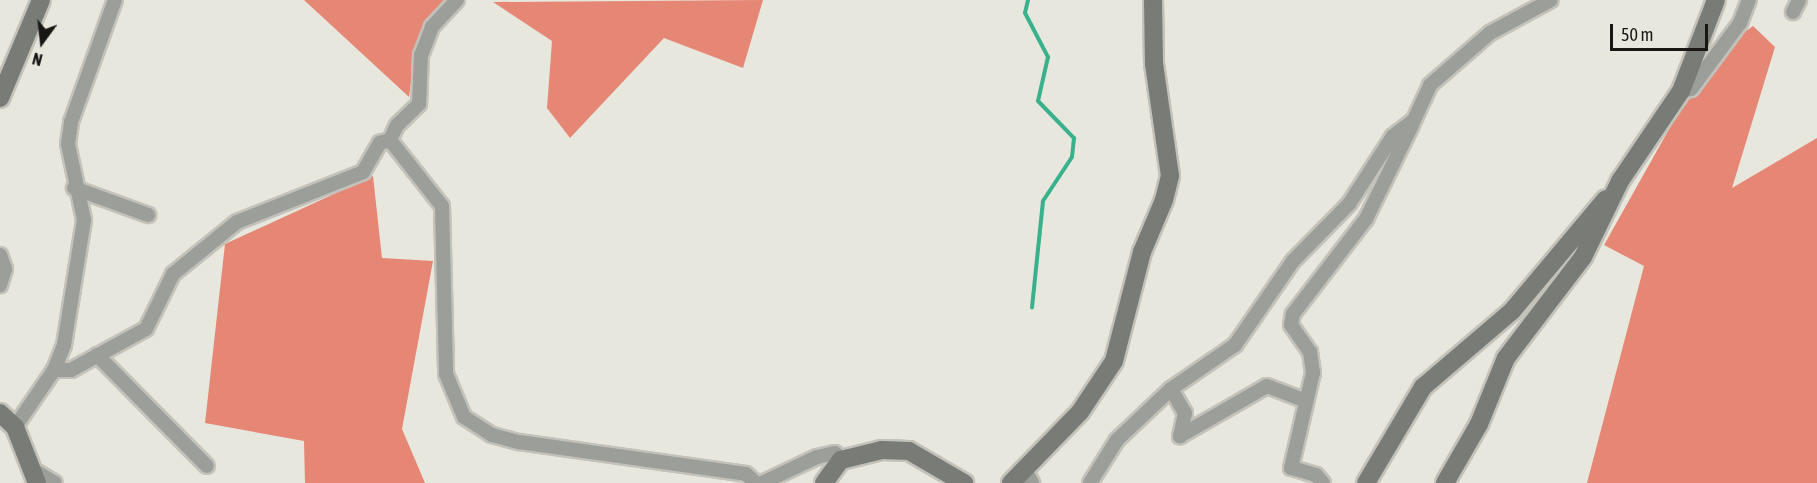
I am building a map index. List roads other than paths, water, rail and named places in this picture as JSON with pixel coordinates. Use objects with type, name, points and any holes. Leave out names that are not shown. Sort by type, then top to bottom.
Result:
[{"type":"street","points":[[0,98],[41,0]]},
{"type":"street","points":[[15,427],[54,370],[80,269],[84,220],[74,188],[71,122],[115,0]]},
{"type":"street","points":[[390,140],[397,125],[420,104],[421,55],[432,27],[457,0]]},
{"type":"street","points":[[1011,483],[1029,477],[1080,412],[1114,361],[1142,252],[1164,200],[1170,176],[1154,64],[1153,0]]},
{"type":"street","points":[[1323,483],[1291,468],[1306,401],[1310,352],[1291,325],[1293,314],[1366,219],[1430,85],[1490,33],[1551,0]]},
{"type":"street","points":[[1366,483],[1423,387],[1512,310],[1616,189],[1681,91],[1716,0]]},
{"type":"street","points":[[1681,91],[1691,89],[1733,33],[1749,0]]},
{"type":"street","points":[[1090,483],[1117,440],[1172,389],[1235,345],[1293,261],[1349,204],[1393,136],[1414,120]]},
{"type":"street","points":[[54,370],[71,370],[146,328],[173,274],[237,222],[363,172],[380,142],[390,140]]},
{"type":"street","points":[[390,140],[442,206],[446,374],[464,417],[492,435],[519,442],[746,474],[756,483]]},
{"type":"street","points":[[74,188],[148,215]]},
{"type":"street","points":[[1445,483],[1479,424],[1506,358],[1583,257],[1616,189]]},
{"type":"street","points":[[0,255],[5,269],[0,285]]},
{"type":"street","points":[[97,355],[207,466]]},
{"type":"street","points":[[1172,389],[1185,413],[1180,436],[1267,386],[1306,401]]},
{"type":"street","points":[[0,414],[15,427],[36,477],[55,483]]},
{"type":"street","points":[[825,482],[841,460],[882,450],[909,451],[964,483]]},
{"type":"street","points":[[762,483],[817,457],[835,453],[841,460]]},
{"type":"waterway","points":[[1028,0],[1025,13],[1048,57],[1038,101],[1074,138],[1072,157],[1043,201],[1032,307]]}]
